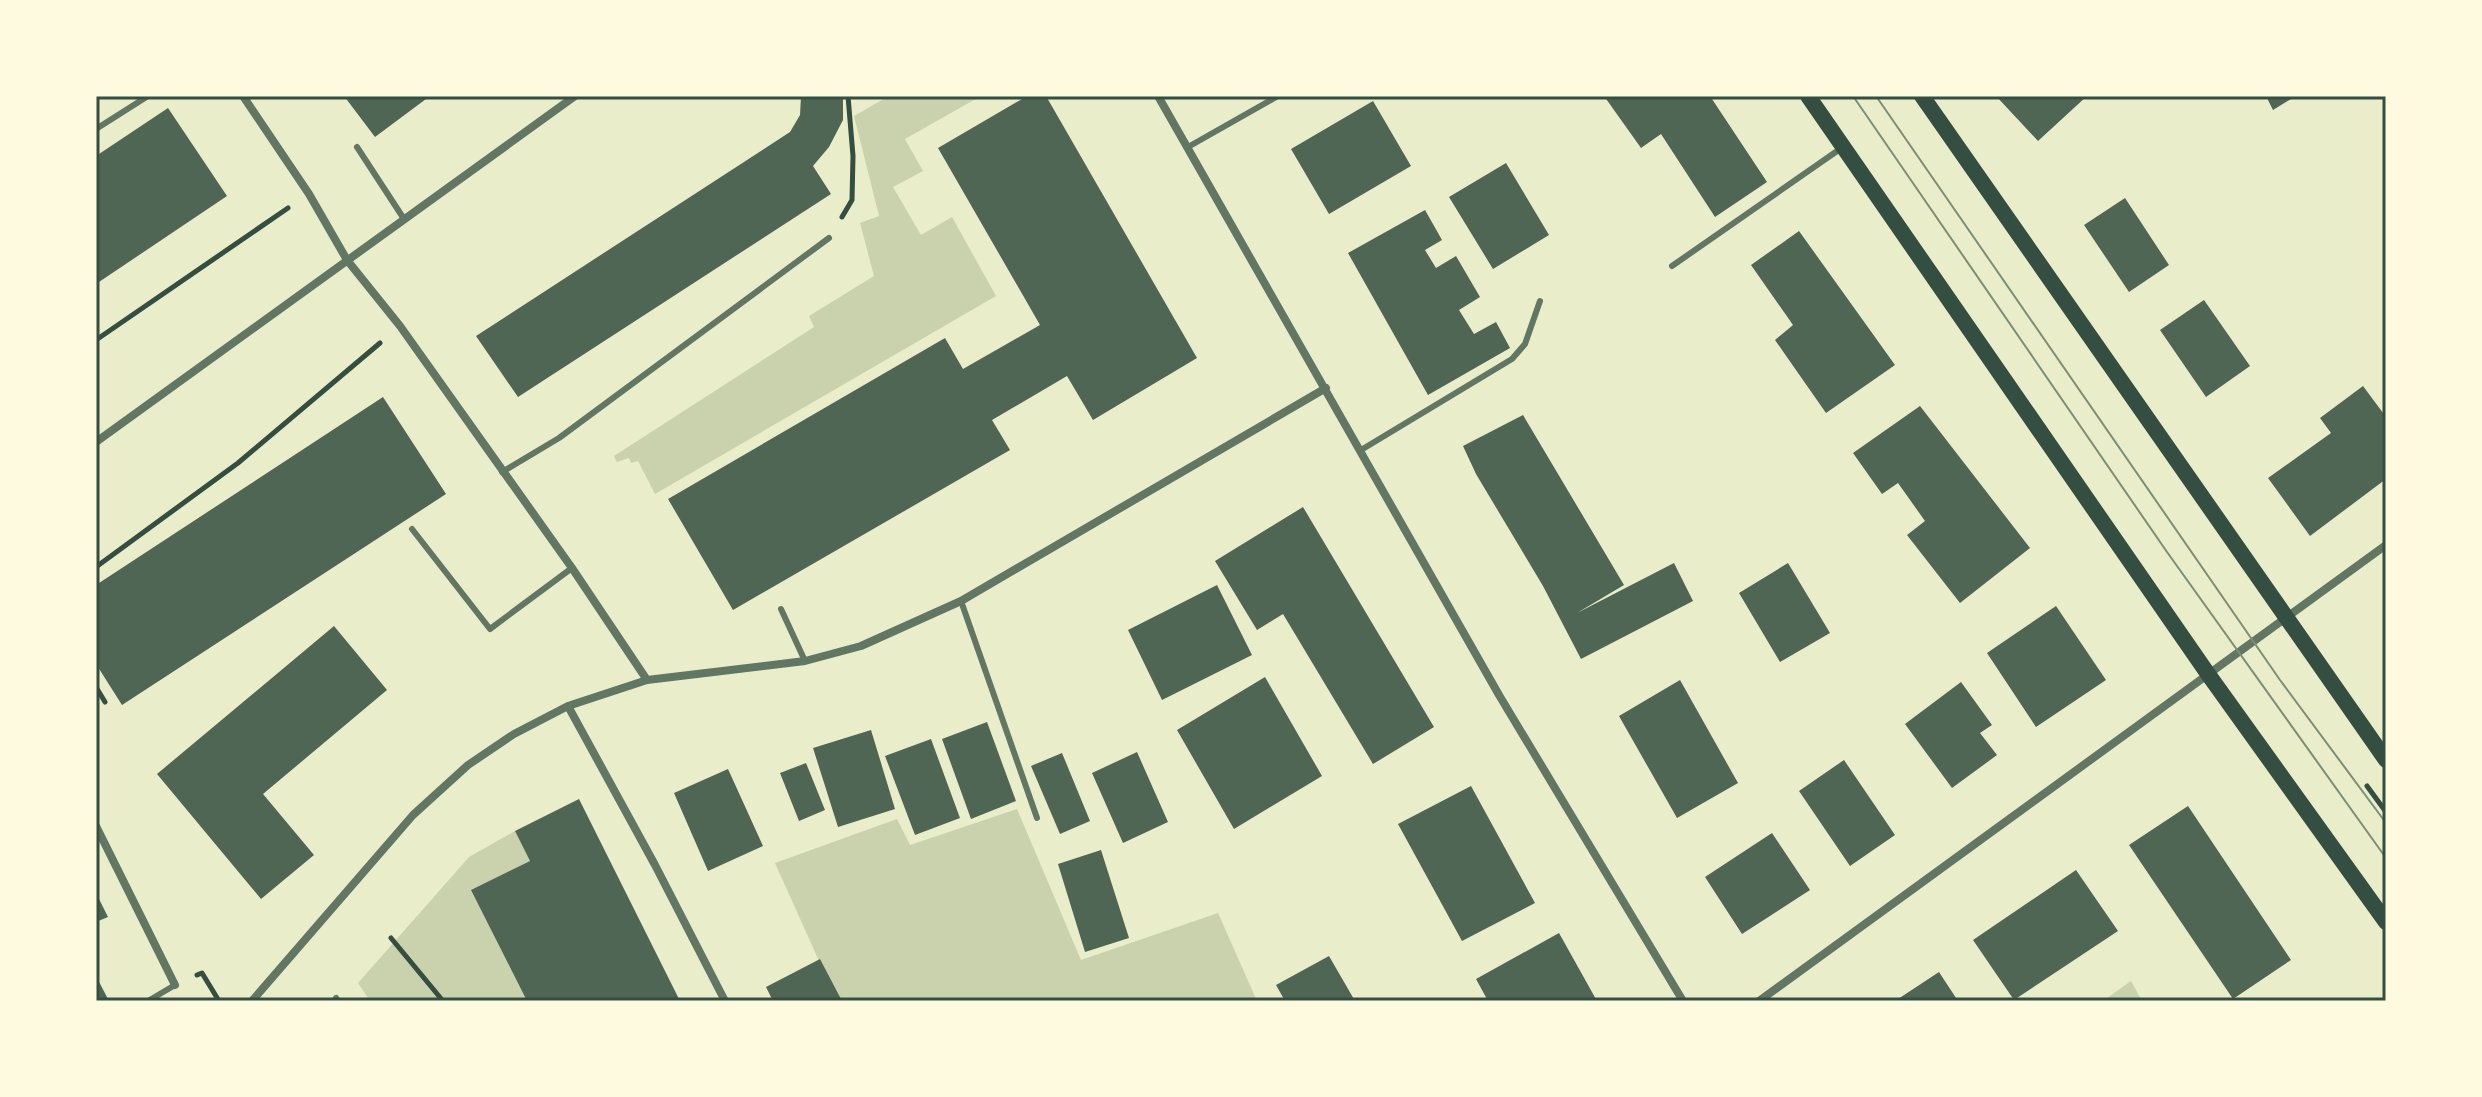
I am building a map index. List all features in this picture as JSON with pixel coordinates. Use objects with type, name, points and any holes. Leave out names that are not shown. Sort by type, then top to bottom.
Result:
[{"type":"main road","points":[[1808,96],[2208,674],[2386,922]]},
{"type":"main road","points":[[1922,96],[2386,760]]},
{"type":"street","points":[[243,96],[309,194],[347,260],[400,326],[572,568],[647,680]]},
{"type":"street","points":[[96,442],[575,96]]},
{"type":"street","points":[[1158,96],[1499,695],[1683,1001]]},
{"type":"street","points":[[252,1001],[413,815],[468,765],[514,734],[568,706],[647,680],[805,661],[861,646],[961,601],[1326,388]]},
{"type":"street","points":[[1759,1001],[2386,545]]},
{"type":"street","points":[[568,706],[725,1001]]},
{"type":"street","points":[[96,826],[175,985]]},
{"type":"lane","points":[[96,129],[148,96]]},
{"type":"lane","points":[[1188,147],[1278,96]]},
{"type":"lane","points":[[1672,266],[1843,146]]},
{"type":"lane","points":[[357,147],[404,219]]},
{"type":"lane","points":[[502,472],[559,438],[829,238]]},
{"type":"lane","points":[[1361,450],[1512,359],[1525,344],[1540,301]]},
{"type":"lane","points":[[412,529],[490,629],[572,568]]},
{"type":"lane","points":[[961,601],[1037,818]]},
{"type":"lane","points":[[781,609],[805,661]]},
{"type":"lane","points":[[148,1001],[175,985]]},
{"type":"path","points":[[829,238],[852,200],[853,156],[848,96]]},
{"type":"path","points":[[96,340],[292,205]]},
{"type":"path","points":[[96,567],[238,463],[387,338]]},
{"type":"path","points":[[96,687],[105,702]]},
{"type":"path","points":[[391,938],[443,1001]]},
{"type":"green space","points":[[889,96],[981,96],[905,139],[923,171],[893,187],[921,235],[952,217],[996,296],[655,494],[638,461],[631,463],[629,458],[617,462],[614,456],[814,327],[809,316],[874,276],[860,223],[879,216],[854,116]]},
{"type":"green space","points":[[1017,809],[1081,960],[1218,913],[1257,1001],[837,1001],[775,863],[897,819],[910,845]]},
{"type":"green space","points":[[515,831],[530,861],[472,890],[527,1001],[370,1001],[358,983],[469,857]]},
{"type":"green space","points":[[2131,981],[2142,1001],[2103,1001]]},
{"type":"building","points":[[344,96],[430,96],[375,137]]},
{"type":"building","points":[[801,96],[843,96],[843,120],[829,147],[813,166],[831,194],[518,397],[476,336],[790,132],[800,115]]},
{"type":"building","points":[[1027,96],[1046,96],[1197,358],[1093,420],[1067,376],[992,420],[1010,450],[733,610],[668,499],[945,338],[963,369],[1040,325],[938,148]]},
{"type":"building","points":[[1604,96],[1710,96],[1767,182],[1715,217],[1661,134],[1641,148]]},
{"type":"building","points":[[1996,96],[2087,96],[2038,141]]},
{"type":"building","points":[[2266,96],[2296,96],[2273,110]]},
{"type":"building","points":[[1373,101],[1411,166],[1329,214],[1291,149]]},
{"type":"building","points":[[168,108],[227,196],[96,284],[96,156]]},
{"type":"building","points":[[1506,163],[1549,235],[1493,269],[1449,197]]},
{"type":"building","points":[[2125,198],[2169,265],[2129,292],[2084,225]]},
{"type":"building","points":[[1425,210],[1442,240],[1425,250],[1436,268],[1456,256],[1480,297],[1459,310],[1474,334],[1496,322],[1510,348],[1428,395],[1348,253]]},
{"type":"building","points":[[1799,231],[1895,365],[1826,413],[1775,340],[1793,325],[1751,265]]},
{"type":"building","points":[[2204,300],[2250,366],[2206,397],[2160,330]]},
{"type":"building","points":[[2363,386],[2386,417],[2386,479],[2310,536],[2268,478],[2331,433],[2320,418]]},
{"type":"building","points":[[383,397],[446,494],[122,705],[96,664],[96,585]]},
{"type":"building","points":[[1920,406],[2030,548],[1960,603],[1907,535],[1925,521],[1898,483],[1882,494],[1853,453]]},
{"type":"building","points":[[1523,415],[1624,585],[1577,613],[1674,563],[1693,601],[1581,659],[1463,446]]},
{"type":"building","points":[[1303,507],[1434,727],[1373,764],[1283,614],[1257,630],[1215,561]]},
{"type":"building","points":[[1788,563],[1830,633],[1780,662],[1739,593]]},
{"type":"building","points":[[1217,585],[1252,655],[1162,700],[1128,630]]},
{"type":"building","points":[[2056,606],[2106,680],[2036,727],[1987,653]]},
{"type":"building","points":[[334,626],[387,690],[263,794],[314,855],[261,899],[157,774]]},
{"type":"building","points":[[1265,677],[1322,776],[1234,829],[1177,730]]},
{"type":"building","points":[[1680,680],[1738,783],[1677,818],[1619,716]]},
{"type":"building","points":[[1961,682],[1992,725],[1980,733],[1997,755],[1952,788],[1905,724]]},
{"type":"building","points":[[987,722],[1016,801],[971,819],[942,739]]},
{"type":"building","points":[[871,730],[895,809],[838,827],[813,748]]},
{"type":"building","points":[[931,739],[960,818],[915,835],[885,756]]},
{"type":"building","points":[[1137,752],[1168,822],[1123,843],[1092,773]]},
{"type":"building","points":[[1062,753],[1090,821],[1060,834],[1031,766]]},
{"type":"building","points":[[1844,760],[1895,835],[1850,866],[1799,791]]},
{"type":"building","points":[[806,763],[825,810],[799,821],[780,773]]},
{"type":"building","points":[[728,769],[763,846],[708,871],[674,793]]},
{"type":"building","points":[[1471,786],[1535,903],[1462,941],[1398,824]]},
{"type":"building","points":[[579,799],[680,1001],[527,1001],[471,890],[530,861],[515,831]]},
{"type":"building","points":[[2188,806],[2291,960],[2233,999],[2129,845]]},
{"type":"building","points":[[1772,833],[1810,890],[1742,934],[1705,877]]},
{"type":"building","points":[[1101,850],[1129,938],[1085,952],[1058,864]]},
{"type":"building","points":[[2076,870],[2118,931],[2014,1000],[1973,940]]},
{"type":"building","points":[[96,893],[108,917],[96,922]]},
{"type":"building","points":[[1559,933],[1597,1001],[1488,1001],[1476,979]]},
{"type":"building","points":[[1329,956],[1355,1001],[1285,1001],[1276,985]]},
{"type":"building","points":[[820,959],[842,1001],[773,1001],[766,987]]},
{"type":"building","points":[[1939,972],[1958,1001],[1895,1001]]},
{"type":"building","points":[[96,976],[108,999],[104,1001],[96,1001]]},
{"type":"tram line","points":[[1853,96],[2167,552],[2386,858]]},
{"type":"tram line","points":[[1876,96],[2280,680],[2386,823]]}]
